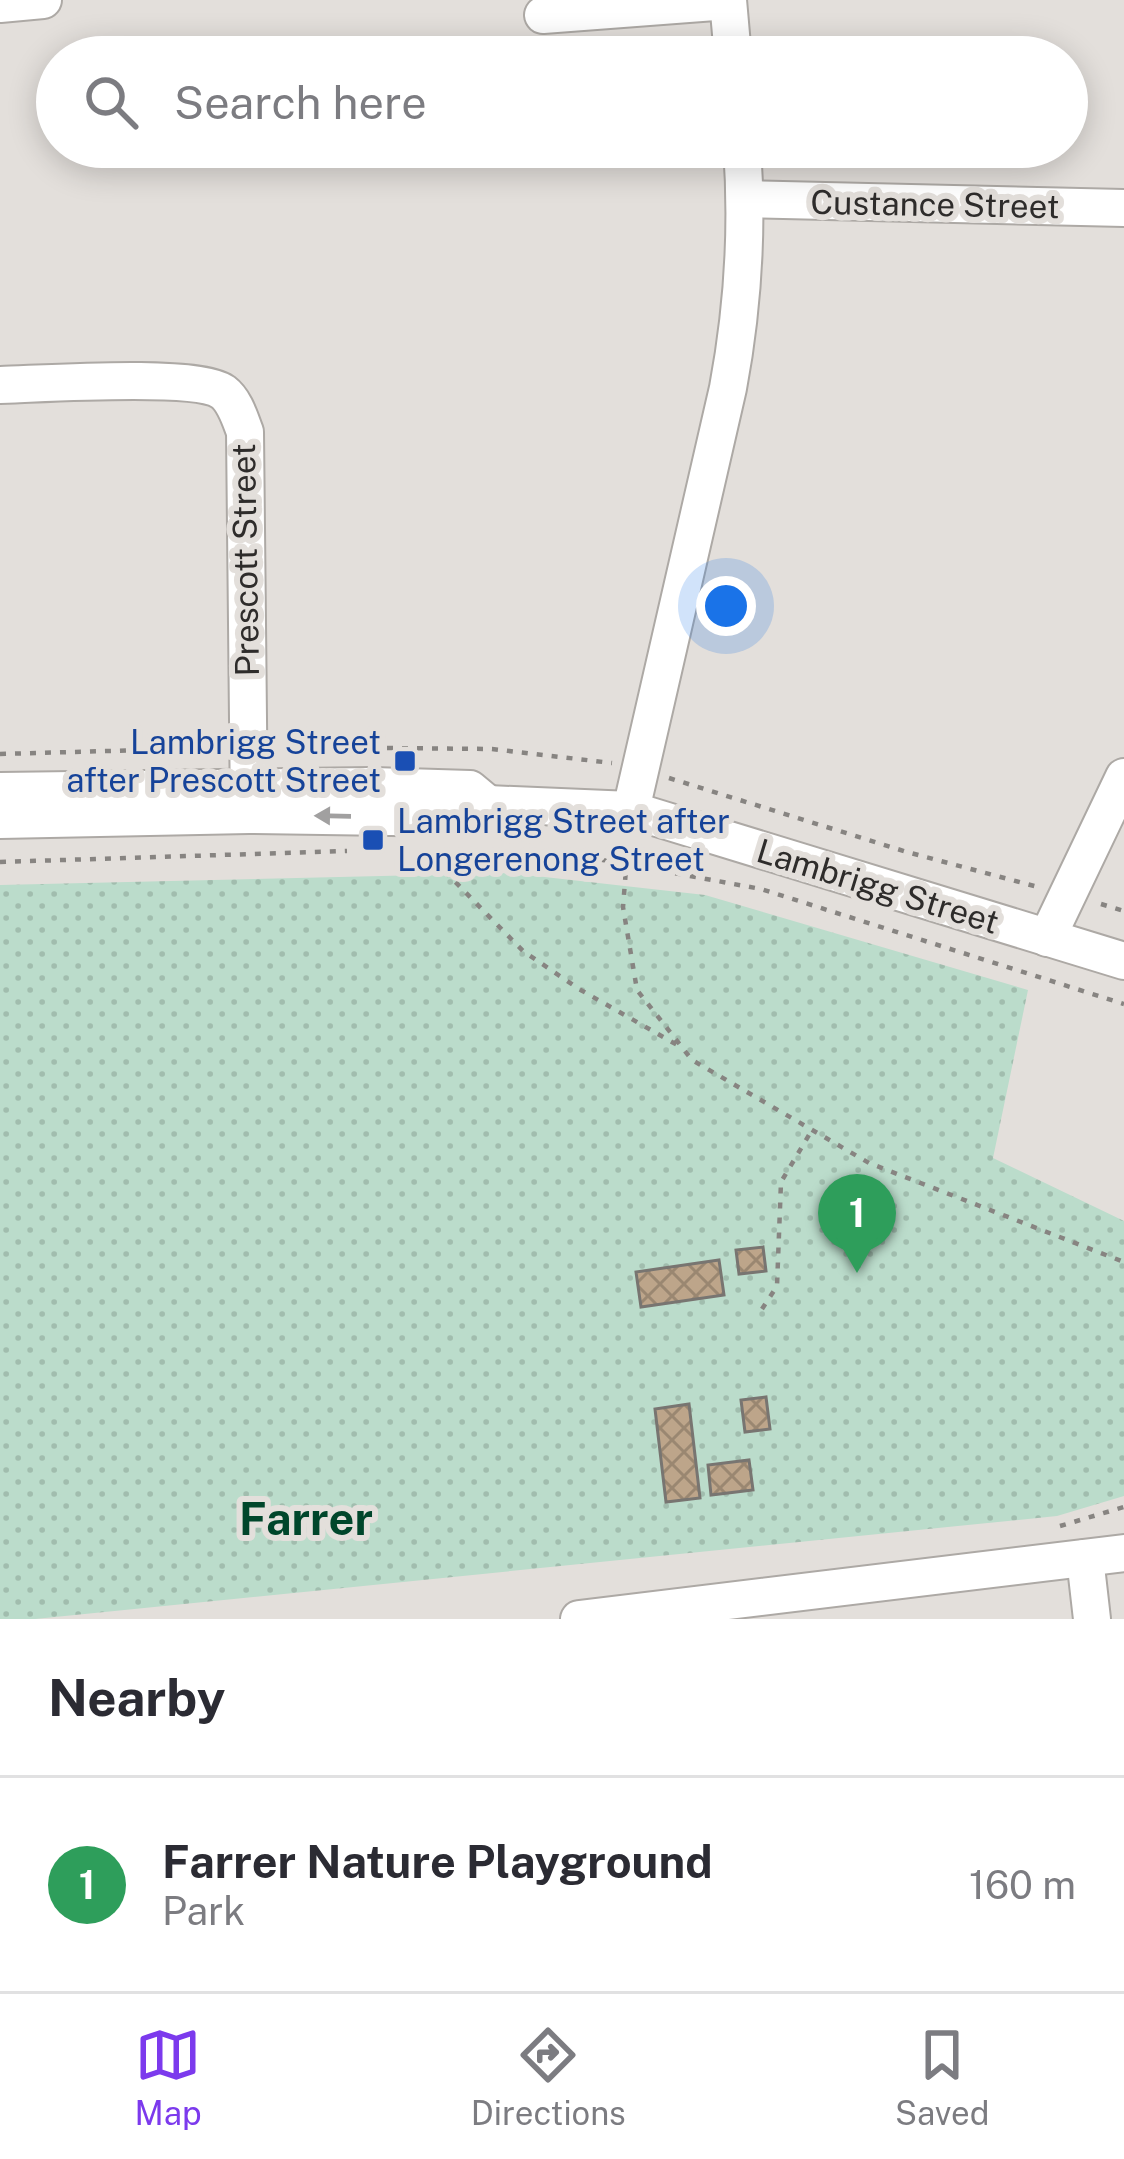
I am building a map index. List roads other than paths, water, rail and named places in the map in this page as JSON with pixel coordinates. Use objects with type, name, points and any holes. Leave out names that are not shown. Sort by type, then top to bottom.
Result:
[{"type":"street","points":[[0,4],[43,0]]},
{"type":"street","points":[[543,15],[728,1],[732,36]]},
{"type":"street","points":[[631,810],[739,330],[744,168]]},
{"type":"street","name":"Custance Street","points":[[746,199],[1124,208]]},
{"type":"street","name":"Prescott Street","points":[[0,385],[182,381],[212,386],[226,394],[237,411],[245,432],[249,800]]},
{"type":"street","points":[[1047,938],[1124,777]]},
{"type":"street","name":"Lambrigg Street","points":[[0,820],[470,789],[488,804],[631,810],[1124,961]]},
{"type":"street","name":"Lambrigg Street","points":[[0,791],[249,800]]},
{"type":"street","points":[[579,1619],[1124,1553]]},
{"type":"street","points":[[1085,1558],[1092,1619]]},
{"type":"place","name":"Lambrigg Street after Prescott Street","points":[[405,761]]},
{"type":"place","name":"Lambrigg Street after Longerenong Street","points":[[373,840]]},
{"type":"place","name":"Farrer Nature Playground","points":[[857,1273]]},
{"type":"district","name":"Farrer","points":[[306,1519]]}]
